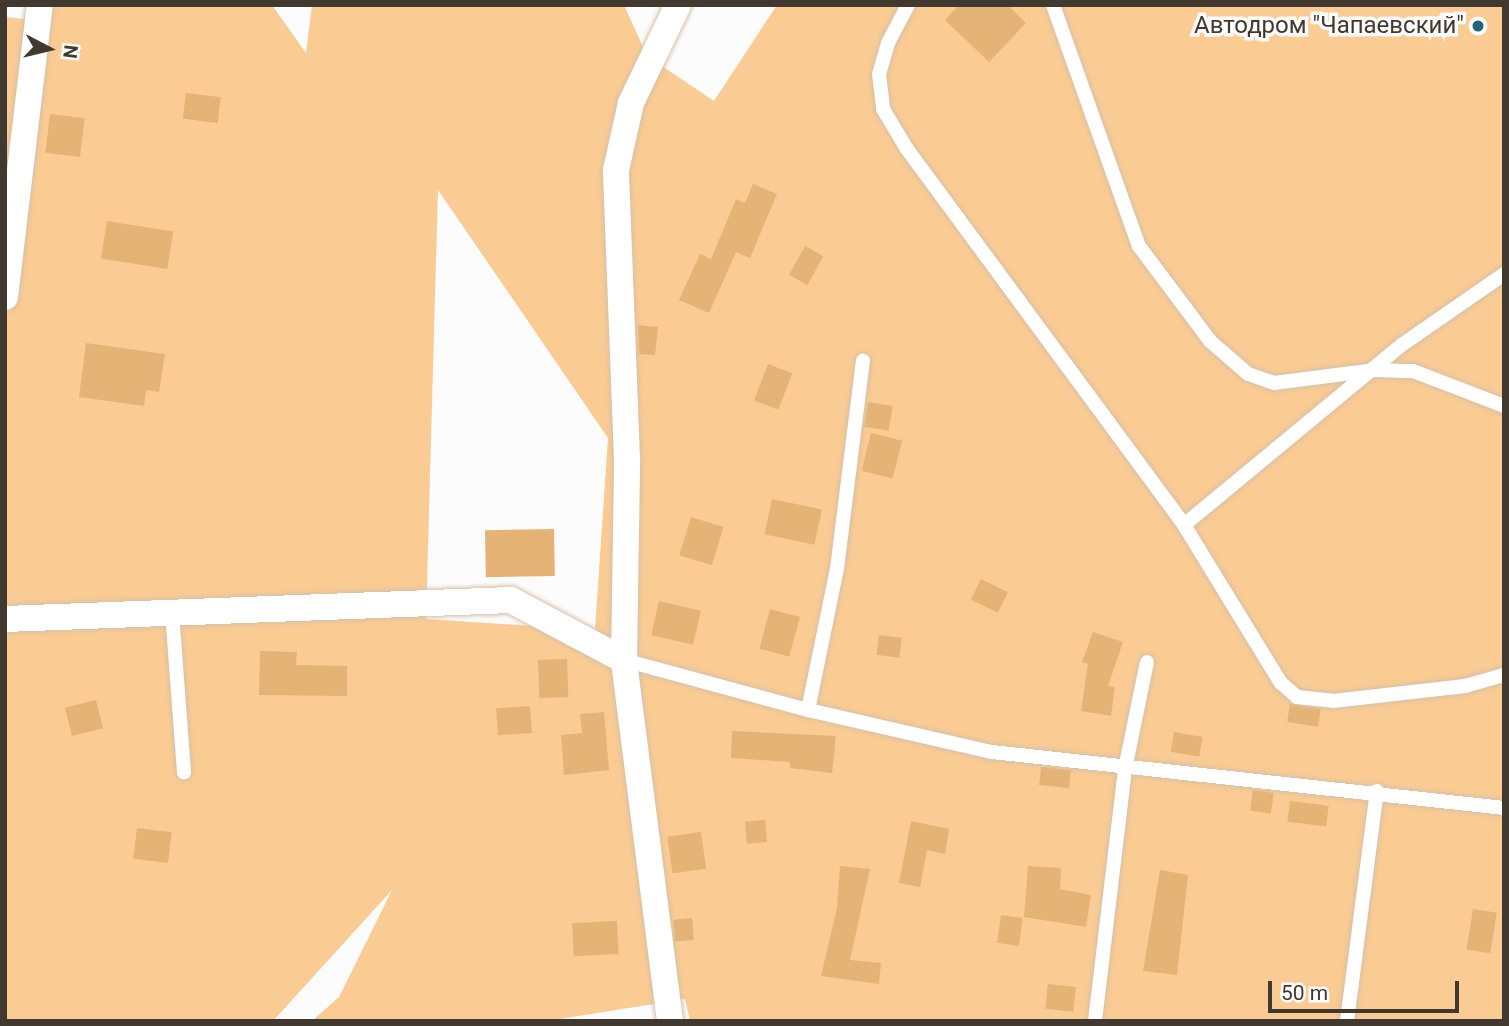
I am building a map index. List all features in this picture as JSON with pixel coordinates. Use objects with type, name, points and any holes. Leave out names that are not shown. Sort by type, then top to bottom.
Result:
[{"type":"street","points":[[5,297],[40,5]]},
{"type":"street","points":[[670,1021],[624,660],[627,459],[615,170],[631,103],[678,5]]},
{"type":"street","points":[[5,619],[511,600],[624,660]]},
{"type":"lane","points":[[908,5],[888,43],[879,74],[883,109],[907,149],[1184,525],[1281,683],[1297,698],[1333,701],[1465,686],[1504,675]]},
{"type":"lane","points":[[1053,5],[1139,246],[1210,341],[1248,374],[1274,383],[1375,370],[1413,371],[1504,406]]},
{"type":"lane","points":[[1184,525],[1375,370],[1403,344],[1504,274]]},
{"type":"lane","points":[[808,710],[837,569],[863,361]]},
{"type":"lane","points":[[172,612],[184,774]]},
{"type":"lane","points":[[624,660],[808,710],[992,752],[1125,769],[1377,791],[1504,808]]},
{"type":"lane","points":[[1095,1021],[1125,769],[1147,662]]},
{"type":"lane","points":[[1347,1021],[1377,791]]},
{"type":"shaded area","points":[[47,5],[272,5],[306,53],[312,5],[624,5],[647,56],[714,101],[777,5],[1504,5],[1504,1021],[690,1021],[685,999],[547,1021],[312,1021],[339,997],[392,890],[273,1021],[5,1021],[5,17],[44,21]],"holes":[[[438,190],[608,438],[595,630],[426,619]]]},
{"type":"building","points":[[959,5],[1008,5],[1026,23],[989,62],[945,20]]},
{"type":"building","points":[[186,93],[221,97],[218,123],[183,119]]},
{"type":"building","points":[[50,114],[85,118],[80,157],[45,153]]},
{"type":"building","points":[[753,184],[777,194],[750,258],[736,252],[709,313],[679,300],[700,254],[711,259],[736,199],[745,203]]},
{"type":"building","points":[[107,221],[173,231],[167,269],[101,259]]},
{"type":"building","points":[[805,246],[823,256],[807,285],[789,275]]},
{"type":"building","points":[[638,325],[658,327],[655,355],[639,354]]},
{"type":"building","points":[[86,343],[165,354],[159,392],[146,390],[144,406],[79,397]]},
{"type":"building","points":[[768,364],[792,373],[778,410],[754,400]]},
{"type":"building","points":[[868,402],[893,406],[889,431],[864,427]]},
{"type":"building","points":[[871,433],[902,441],[893,479],[862,471]]},
{"type":"building","points":[[772,499],[822,510],[814,545],[765,534]]},
{"type":"building","points":[[691,517],[724,527],[712,565],[679,555]]},
{"type":"building","points":[[554,529],[555,576],[486,577],[485,530]]},
{"type":"building","points":[[981,579],[1008,592],[998,613],[971,600]]},
{"type":"building","points":[[659,601],[701,611],[693,645],[651,635]]},
{"type":"building","points":[[770,609],[800,617],[789,657],[759,649]]},
{"type":"building","points":[[1093,632],[1123,642],[1108,686],[1115,687],[1111,716],[1081,711],[1088,664],[1082,662]]},
{"type":"building","points":[[879,635],[902,638],[899,658],[877,655]]},
{"type":"building","points":[[260,651],[297,652],[296,665],[347,666],[347,696],[259,695]]},
{"type":"building","points":[[567,659],[568,697],[539,698],[538,660]]},
{"type":"building","points":[[96,700],[103,728],[72,736],[65,708]]},
{"type":"building","points":[[1290,704],[1321,709],[1318,727],[1287,722]]},
{"type":"building","points":[[530,706],[532,733],[498,735],[496,708]]},
{"type":"building","points":[[604,712],[609,770],[564,775],[561,735],[582,733],[580,714]]},
{"type":"building","points":[[732,731],[836,736],[832,773],[790,768],[790,762],[731,758]]},
{"type":"building","points":[[1174,732],[1203,737],[1199,757],[1171,752]]},
{"type":"building","points":[[1041,767],[1071,770],[1069,788],[1039,785]]},
{"type":"building","points":[[1253,790],[1274,793],[1271,814],[1250,811]]},
{"type":"building","points":[[1290,801],[1329,806],[1326,827],[1287,822]]},
{"type":"building","points":[[765,820],[767,842],[747,844],[745,822]]},
{"type":"building","points":[[911,821],[949,829],[945,854],[927,850],[920,887],[899,883]]},
{"type":"building","points":[[137,828],[172,832],[168,863],[133,859]]},
{"type":"building","points":[[701,832],[706,869],[672,873],[667,837]]},
{"type":"building","points":[[840,866],[870,869],[850,960],[881,963],[879,984],[821,976],[837,908]]},
{"type":"building","points":[[1028,866],[1061,868],[1060,889],[1091,895],[1086,927],[1024,917]]},
{"type":"building","points":[[1160,870],[1188,875],[1177,975],[1143,971]]},
{"type":"building","points":[[1473,909],[1497,913],[1490,953],[1467,949]]},
{"type":"building","points":[[1001,915],[1023,918],[1019,946],[997,943]]},
{"type":"building","points":[[692,918],[694,940],[675,942],[673,920]]},
{"type":"building","points":[[617,921],[619,954],[574,956],[572,923]]},
{"type":"building","points":[[1048,984],[1076,987],[1073,1012],[1045,1009]]},
{"type":"place","name":"Автодром \"Чапаевский\"","points":[[1478,26]]}]
